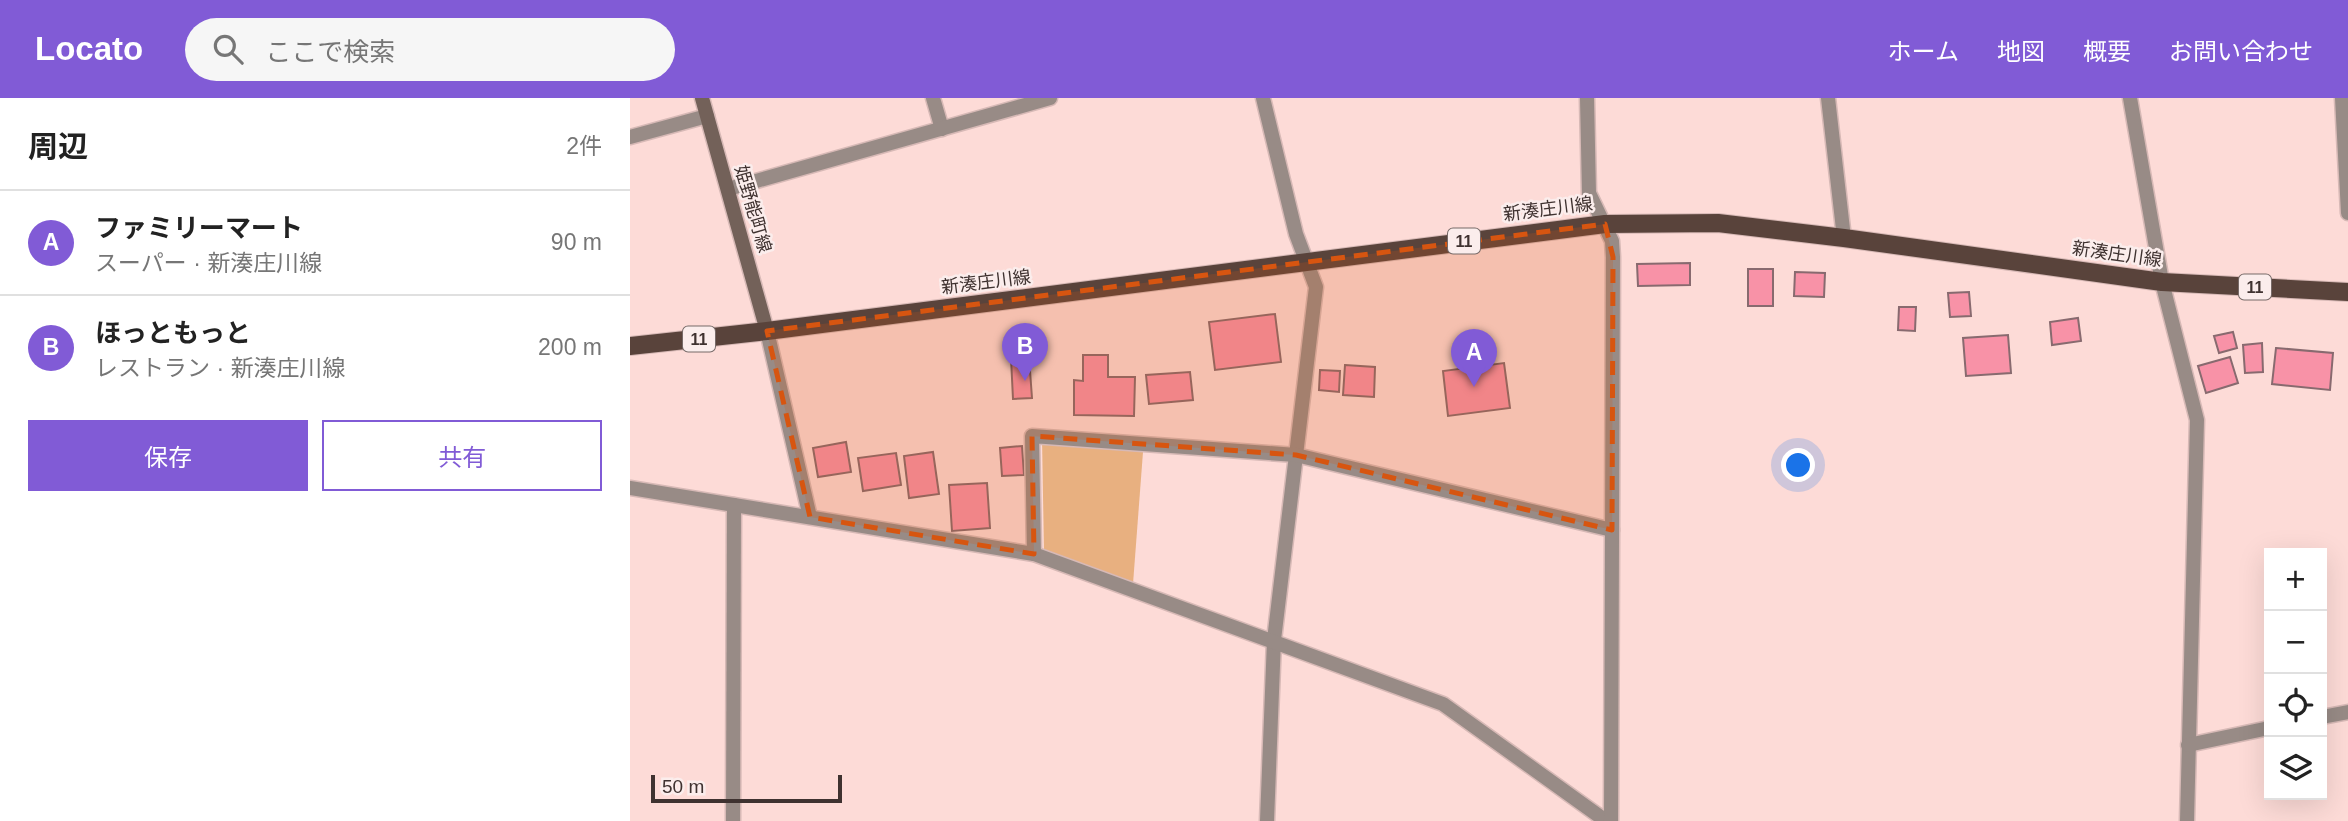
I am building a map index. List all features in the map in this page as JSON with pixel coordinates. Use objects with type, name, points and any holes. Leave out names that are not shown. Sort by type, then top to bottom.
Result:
[{"type":"main road","name":"姫野能町線","points":[[702,98],[767,331]]},
{"type":"main road","name":"新湊庄川線","points":[[630,346],[767,331],[1605,224],[1718,223],[2162,282],[2348,292]]},
{"type":"street","points":[[933,98],[942,129]]},
{"type":"street","points":[[728,189],[1050,98]]},
{"type":"street","points":[[1263,98],[1296,234],[1316,287],[1275,640],[1267,821]]},
{"type":"street","points":[[1587,98],[1589,194],[1612,241],[1613,257],[1609,821]]},
{"type":"street","points":[[1828,98],[1844,238]]},
{"type":"street","points":[[2130,98],[2162,282],[2197,420],[2187,821]]},
{"type":"street","points":[[2342,98],[2348,213]]},
{"type":"street","points":[[630,137],[707,116]]},
{"type":"street","points":[[767,331],[810,517]]},
{"type":"street","points":[[1034,554],[1032,436],[1296,455],[1612,530]]},
{"type":"street","points":[[630,488],[1034,554],[1275,640],[1443,704],[1609,821]]},
{"type":"street","points":[[733,821],[734,505]]},
{"type":"street","points":[[2327,716],[2348,712]]},
{"type":"street","points":[[2188,745],[2264,729]]},
{"type":"highlighted area","points":[[1605,224],[1613,257],[1612,530],[1296,455],[1032,436],[1034,554],[810,517],[767,331]]},
{"type":"shaded area","points":[[1042,438],[1143,452],[1133,584],[1044,552]]},
{"type":"building","points":[[1690,263],[1690,285],[1638,286],[1637,264]]},
{"type":"building","points":[[1748,269],[1773,269],[1773,306],[1748,306]]},
{"type":"building","points":[[1795,272],[1825,273],[1824,297],[1794,296]]},
{"type":"building","points":[[1969,292],[1971,316],[1950,317],[1948,293]]},
{"type":"building","points":[[1899,307],[1916,307],[1915,331],[1898,330]]},
{"type":"building","points":[[1275,314],[1281,362],[1215,370],[1209,322]]},
{"type":"building","points":[[2078,318],[2081,341],[2052,345],[2050,322]]},
{"type":"building","points":[[2233,332],[2237,348],[2219,353],[2214,336]]},
{"type":"building","points":[[2008,335],[2011,373],[1966,376],[1963,338]]},
{"type":"building","points":[[2262,343],[2263,372],[2245,373],[2243,345]]},
{"type":"building","points":[[2276,348],[2333,353],[2330,390],[2272,384]]},
{"type":"building","points":[[1083,355],[1108,355],[1108,377],[1135,377],[1134,416],[1074,415],[1074,380],[1083,381]]},
{"type":"building","points":[[1029,357],[1032,398],[1013,399],[1011,358]]},
{"type":"building","points":[[2230,357],[2238,383],[2206,393],[2198,366]]},
{"type":"building","points":[[1504,363],[1510,408],[1448,416],[1443,371]]},
{"type":"building","points":[[1345,365],[1375,367],[1374,397],[1343,395]]},
{"type":"building","points":[[1320,370],[1340,371],[1339,392],[1319,390]]},
{"type":"building","points":[[1190,372],[1193,400],[1149,404],[1146,375]]},
{"type":"building","points":[[846,442],[851,472],[818,477],[813,448]]},
{"type":"building","points":[[1022,446],[1024,475],[1002,476],[1000,448]]},
{"type":"building","points":[[933,452],[939,494],[909,498],[904,456]]},
{"type":"building","points":[[896,453],[901,485],[863,491],[858,458]]},
{"type":"building","points":[[987,483],[990,528],[952,531],[949,485]]},
{"type":"place","name":"ほっともっと","points":[[1025,381]]},
{"type":"place","name":"ファミリーマート","points":[[1474,387]]}]
